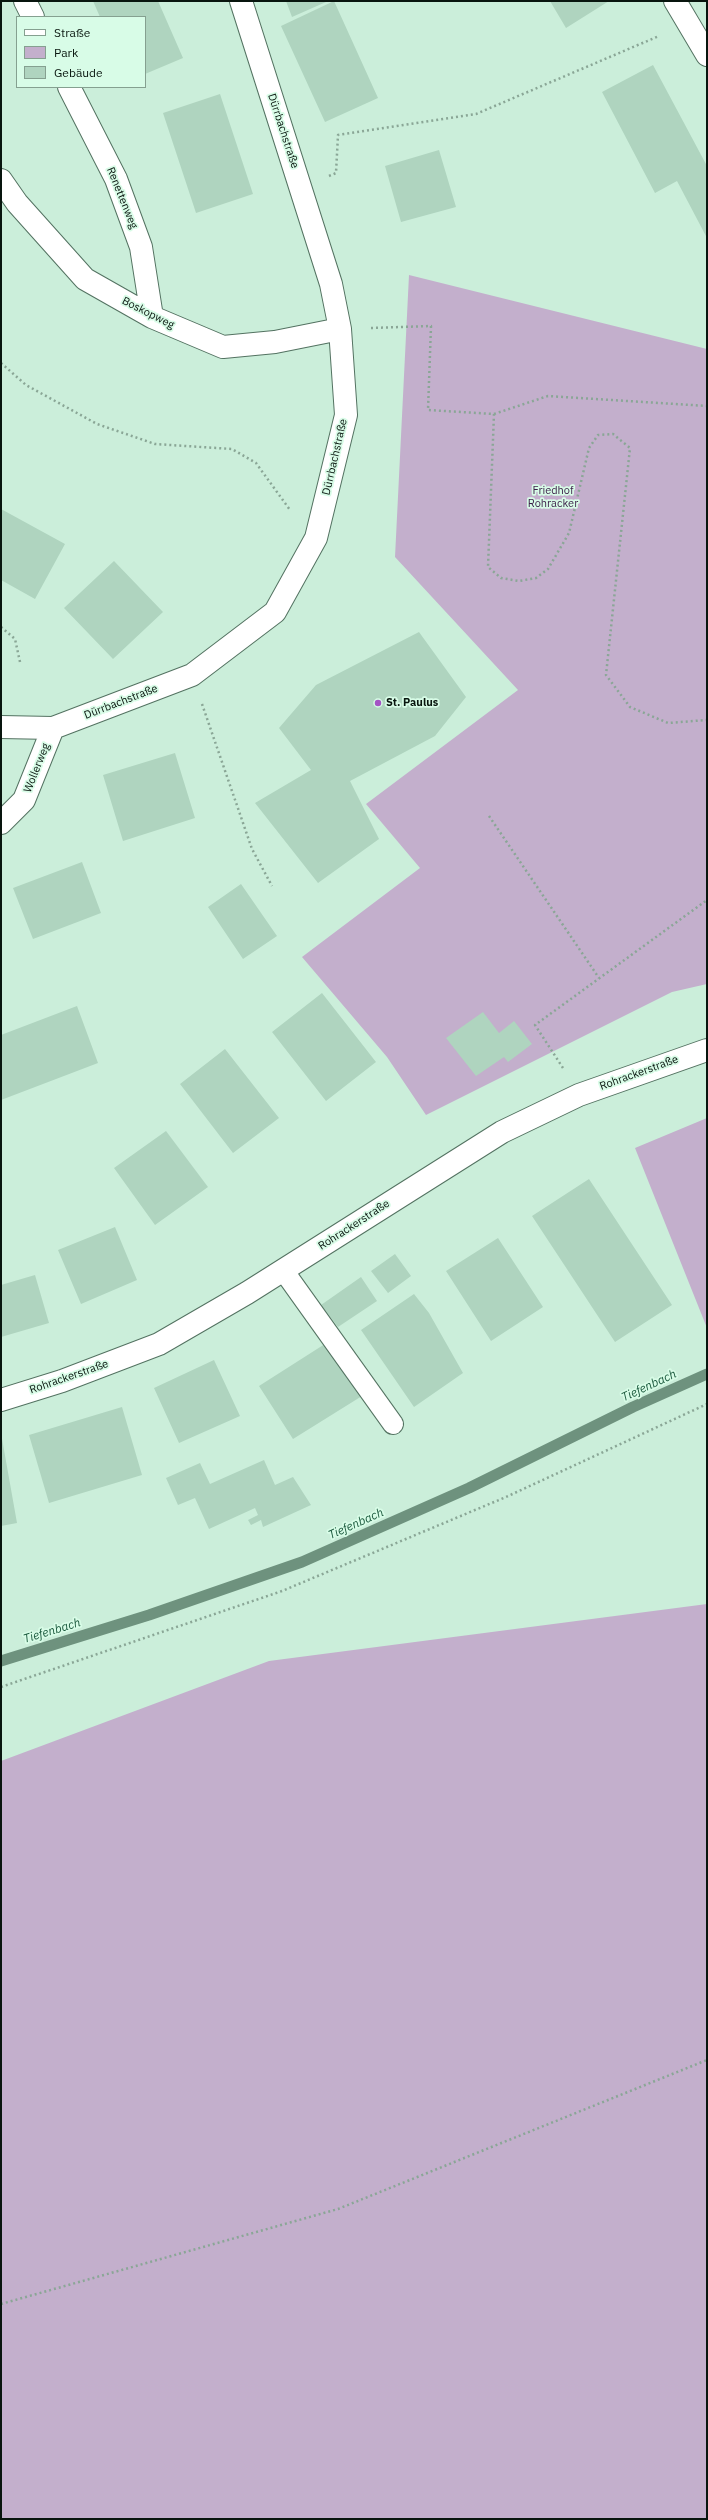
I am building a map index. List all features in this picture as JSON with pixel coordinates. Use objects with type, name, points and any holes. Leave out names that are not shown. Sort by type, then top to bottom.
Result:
[{"type":"street","points":[[25,1],[33,16]]},
{"type":"street","name":"Dürrbachstraße","points":[[1,727],[53,728],[192,675],[275,612],[316,538],[346,415],[340,329],[331,284],[242,1]]},
{"type":"street","points":[[675,1],[707,55]]},
{"type":"street","name":"Renettenweg","points":[[70,88],[116,179],[141,247],[152,317]]},
{"type":"street","name":"Boskopweg","points":[[1,180],[17,203],[85,279],[152,317],[223,347],[275,342],[340,329]]},
{"type":"street","name":"Wollerweg","points":[[1,823],[24,800],[53,728]]},
{"type":"street","name":"Rohrackerstraße","points":[[1,1400],[62,1381],[159,1344],[284,1270],[502,1132],[580,1095],[707,1050]]},
{"type":"lane","points":[[284,1270],[393,1424]]},
{"type":"path","points":[[300,186],[336,173],[338,135],[476,114],[689,24]]},
{"type":"path","points":[[340,329],[432,326],[428,410],[494,414],[548,396],[707,406]]},
{"type":"path","points":[[1,363],[26,384],[97,424],[156,444],[232,450],[256,463],[298,521],[316,538]]},
{"type":"path","points":[[494,414],[488,567],[501,578],[519,581],[536,578],[548,569],[569,533],[589,448],[598,435],[613,434],[630,448],[606,675],[630,707],[668,723],[707,720]]},
{"type":"path","points":[[1,627],[15,639],[20,662]]},
{"type":"path","points":[[192,675],[252,849],[272,886]]},
{"type":"path","points":[[489,816],[600,978]]},
{"type":"path","points":[[562,1067],[535,1025],[707,900]]},
{"type":"path","points":[[1,1687],[282,1592],[506,1497],[707,1404]]},
{"type":"path","points":[[1,2304],[338,2209],[707,2060]]},
{"type":"green space","name":"Friedhof Rohracker","points":[[409,275],[707,349],[707,984],[672,992],[426,1115],[387,1057],[302,957],[420,868],[366,804],[518,690],[395,557]]},
{"type":"green space","points":[[707,1118],[707,1328],[635,1148]]},
{"type":"green space","points":[[707,1604],[707,2519],[1,2519],[1,1761],[269,1661]]},
{"type":"building","points":[[93,1],[158,1],[183,58],[146,74],[146,16],[100,16]]},
{"type":"building","points":[[286,1],[326,1],[326,2],[292,17]]},
{"type":"building","points":[[334,1],[378,98],[325,122],[281,26]]},
{"type":"building","points":[[550,1],[609,1],[566,28]]},
{"type":"building","points":[[653,65],[707,166],[707,238],[677,181],[655,193],[602,92]]},
{"type":"building","points":[[220,94],[253,194],[196,213],[163,113]]},
{"type":"building","points":[[439,150],[456,207],[401,222],[385,166]]},
{"type":"building","points":[[1,509],[65,544],[35,599],[1,580]]},
{"type":"building","points":[[114,561],[163,612],[113,659],[64,608]]},
{"type":"building","points":[[419,632],[466,697],[435,736],[350,781],[379,839],[318,883],[255,803],[311,770],[279,728],[316,685]]},
{"type":"building","points":[[175,753],[195,818],[123,841],[103,775]]},
{"type":"building","points":[[82,862],[101,913],[33,939],[13,888]]},
{"type":"building","points":[[241,884],[277,936],[243,959],[208,907]]},
{"type":"building","points":[[322,993],[376,1062],[326,1101],[272,1032]]},
{"type":"building","points":[[77,1006],[98,1063],[1,1100],[1,1035]]},
{"type":"building","points":[[483,1012],[499,1033],[514,1021],[532,1044],[508,1062],[504,1057],[476,1076],[446,1038]]},
{"type":"building","points":[[225,1049],[279,1118],[233,1153],[180,1084]]},
{"type":"building","points":[[166,1131],[208,1187],[155,1225],[114,1168]]},
{"type":"building","points":[[589,1179],[672,1305],[615,1342],[532,1216]]},
{"type":"building","points":[[115,1227],[137,1280],[81,1304],[58,1250]]},
{"type":"building","points":[[498,1238],[543,1307],[491,1341],[446,1271]]},
{"type":"building","points":[[395,1254],[411,1276],[388,1293],[371,1271]]},
{"type":"building","points":[[35,1275],[49,1323],[1,1337],[1,1285]]},
{"type":"building","points":[[361,1277],[377,1301],[338,1327],[321,1305]]},
{"type":"building","points":[[414,1294],[429,1313],[463,1373],[414,1407],[361,1330]]},
{"type":"building","points":[[328,1342],[362,1396],[293,1439],[259,1386]]},
{"type":"building","points":[[214,1360],[240,1416],[179,1443],[154,1388]]},
{"type":"building","points":[[122,1407],[142,1475],[49,1503],[29,1435]]},
{"type":"building","points":[[1,1433],[17,1523],[1,1526]]},
{"type":"building","points":[[264,1460],[275,1485],[293,1477],[311,1505],[263,1527],[261,1520],[251,1525],[248,1520],[258,1515],[255,1508],[209,1529],[195,1498],[178,1505],[166,1478],[200,1463],[210,1484]]},
{"type":"waterway","name":"Tiefenbach","points":[[1,1661],[149,1615],[302,1562],[469,1488],[633,1407],[707,1374]]},
{"type":"place","name":"St. Paulus","points":[[378,703]]}]
